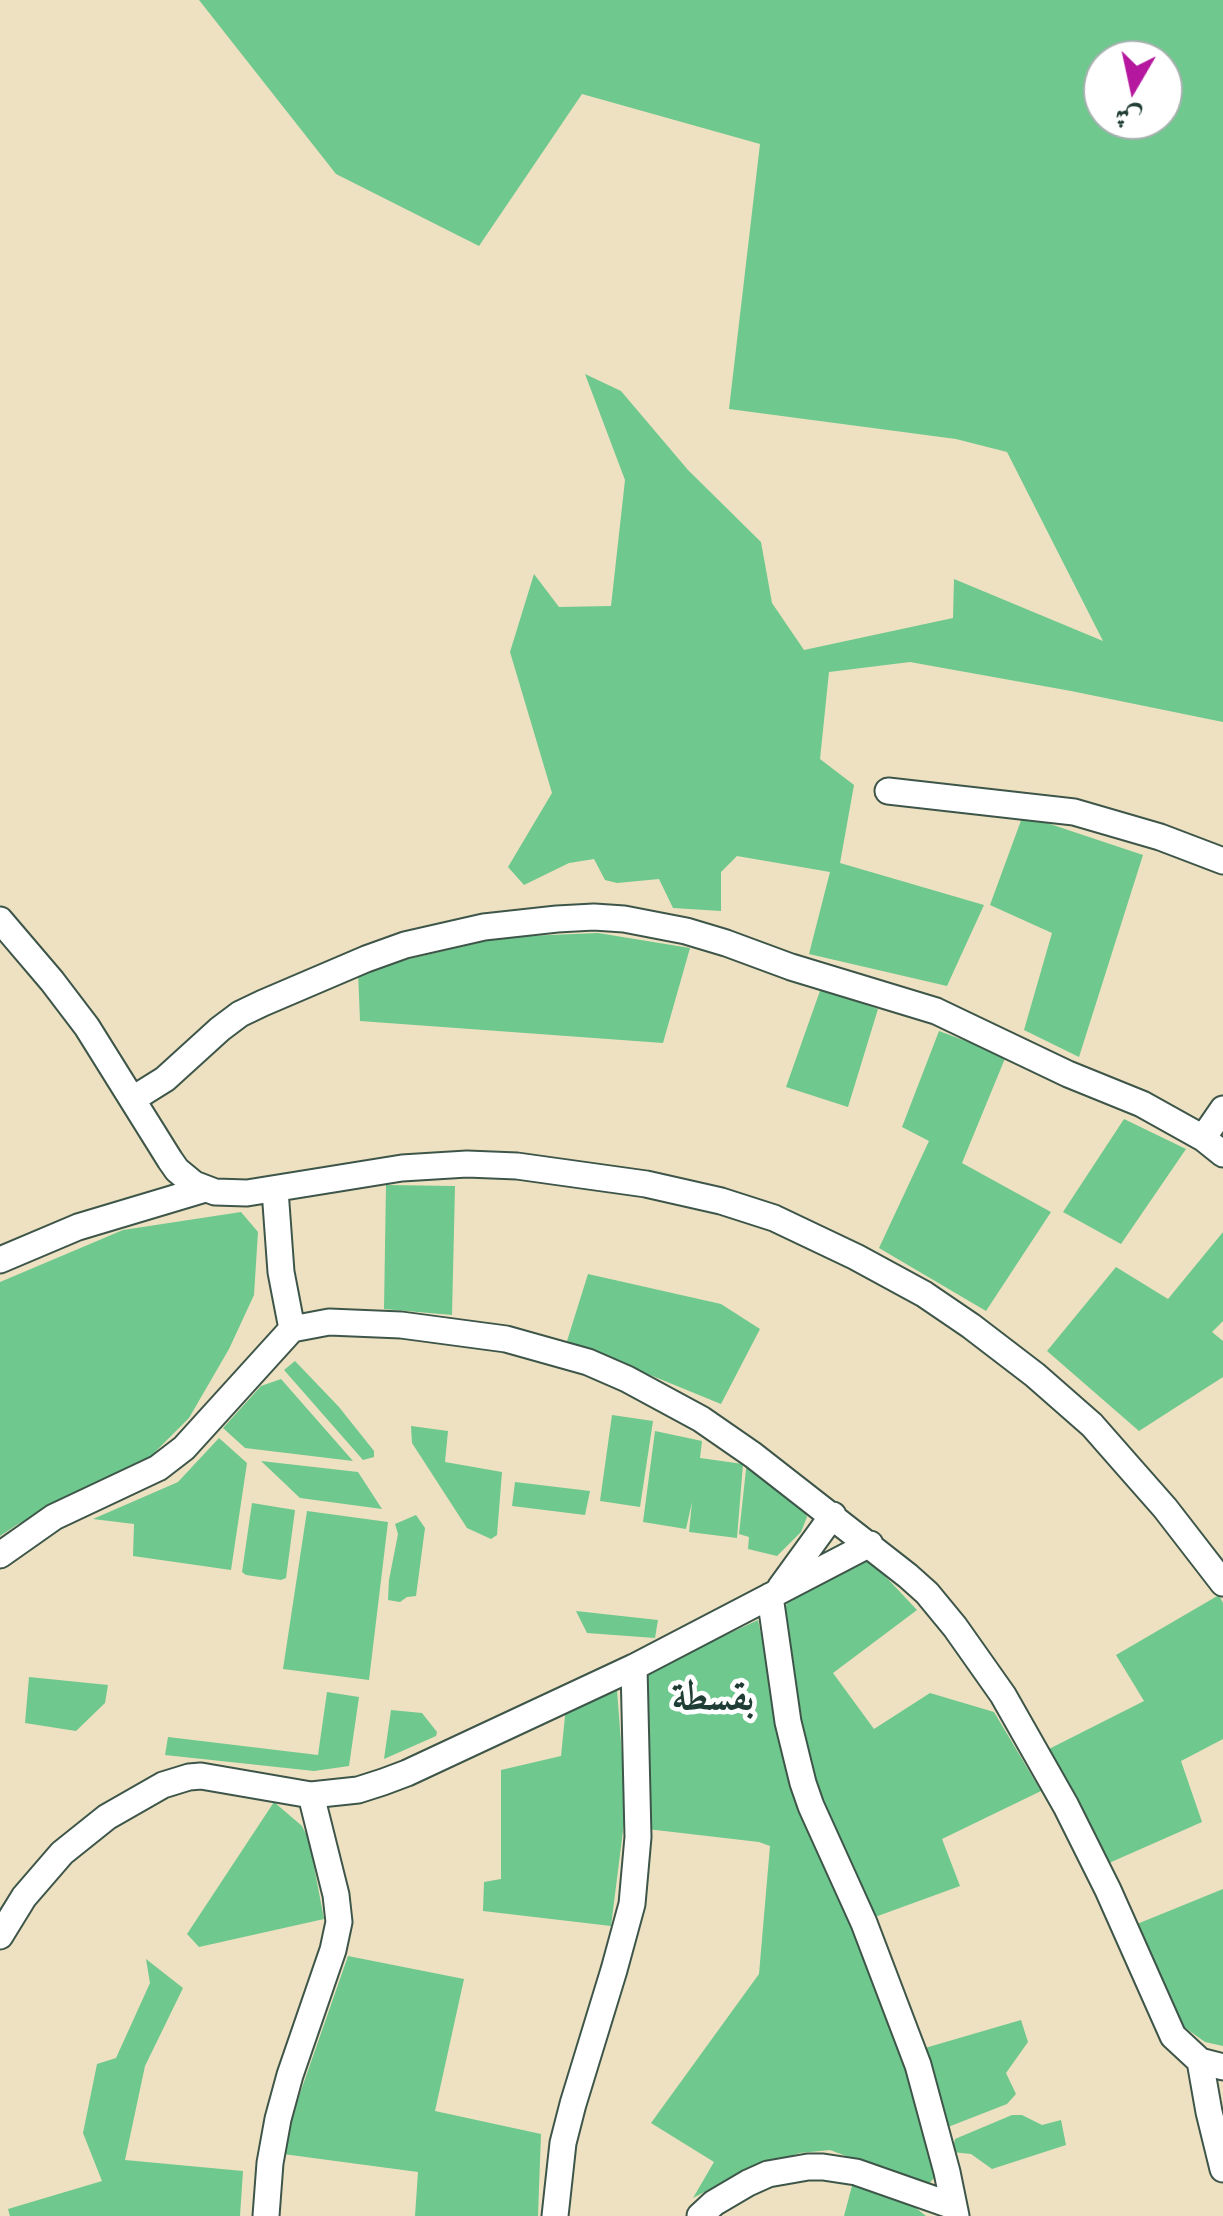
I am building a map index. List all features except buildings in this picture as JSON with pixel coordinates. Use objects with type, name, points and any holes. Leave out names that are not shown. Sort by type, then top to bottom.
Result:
[{"type":"street","points":[[888,791],[1074,812],[1160,837],[1223,861]]},
{"type":"street","points":[[133,1100],[165,1079],[240,1014],[366,959],[405,945],[484,927],[594,918],[624,919],[686,931],[936,1011],[1068,1074],[1142,1104],[1213,1146],[1223,1109]]},
{"type":"street","points":[[0,920],[86,1027],[177,1170],[205,1189],[229,1193],[274,1190],[402,1168],[467,1164],[612,1178],[748,1209],[856,1256],[924,1294],[1034,1374],[1092,1425],[1166,1508],[1223,1583]]},
{"type":"street","points":[[0,1260],[78,1227],[205,1189]]},
{"type":"street","points":[[274,1190],[280,1272],[292,1329]]},
{"type":"street","points":[[0,1555],[54,1516],[158,1468],[184,1448],[292,1329],[330,1322],[401,1325],[506,1339],[588,1362],[627,1378],[701,1419],[753,1454],[870,1544],[942,1610],[978,1657],[1075,1823],[1173,2036],[1212,2064],[1209,2112],[1223,2169]]},
{"type":"street","points":[[833,1515],[774,1593],[782,1691],[803,1783],[864,1923],[918,2065],[954,2211]]},
{"type":"street","points":[[0,1936],[24,1898],[62,1853],[107,1817],[164,1785],[201,1776],[311,1794],[358,1790],[408,1774],[634,1667],[870,1544]]},
{"type":"street","points":[[555,2216],[572,2104],[632,1904],[638,1837],[634,1667]]},
{"type":"street","points":[[266,2216],[278,2118],[339,1922],[311,1794]]},
{"type":"street","points":[[700,2216],[714,2202],[748,2183],[768,2174],[808,2166],[856,2172],[954,2211]]},
{"type":"green space","points":[[199,0],[1223,0],[1223,722],[910,662],[829,672],[820,759],[854,785],[840,863],[984,905],[947,986],[809,954],[830,872],[737,856],[721,872],[721,911],[673,908],[659,879],[617,883],[605,880],[594,859],[569,863],[524,885],[508,867],[552,793],[510,652],[534,574],[559,607],[611,606],[625,480],[585,374],[621,391],[688,470],[761,542],[772,603],[804,650],[953,618],[954,579],[1103,641],[1007,452],[956,439],[729,409],[760,144],[582,94],[479,246],[336,174]]},
{"type":"green space","points":[[1023,815],[1143,855],[1079,1057],[1024,1030],[1052,933],[990,905]]},
{"type":"green space","points":[[598,933],[690,948],[663,1043],[360,1021],[358,971],[503,937]]},
{"type":"green space","points":[[821,988],[878,1009],[848,1107],[786,1087]]},
{"type":"green space","points":[[939,1031],[1006,1056],[962,1163],[1051,1212],[986,1311],[879,1248],[929,1141],[902,1127]]},
{"type":"green space","points":[[1124,1119],[1186,1149],[1121,1244],[1063,1212]]},
{"type":"green space","points":[[386,1185],[455,1186],[452,1315],[384,1309]]},
{"type":"green space","points":[[241,1212],[258,1232],[254,1295],[229,1349],[189,1418],[144,1463],[0,1536],[0,1282],[123,1230]]},
{"type":"green space","points":[[1223,1232],[1223,1321],[1212,1332],[1223,1341],[1223,1377],[1139,1431],[1047,1351],[1116,1267],[1168,1299]]},
{"type":"green space","points":[[588,1274],[721,1304],[760,1329],[721,1404],[567,1341]]},
{"type":"green space","points":[[295,1361],[339,1407],[374,1451],[374,1457],[363,1460],[284,1370]]},
{"type":"green space","points":[[281,1379],[353,1461],[245,1448],[223,1428],[261,1386]]},
{"type":"green space","points":[[612,1415],[653,1421],[640,1507],[600,1501]]},
{"type":"green space","points":[[411,1426],[448,1431],[445,1462],[502,1472],[497,1535],[491,1539],[467,1528],[412,1443]]},
{"type":"green space","points":[[655,1431],[702,1441],[700,1458],[743,1464],[737,1538],[689,1532],[692,1502],[686,1529],[643,1522]]},
{"type":"green space","points":[[219,1438],[247,1463],[231,1570],[133,1556],[134,1524],[93,1519],[178,1482]]},
{"type":"green space","points":[[747,1460],[803,1507],[807,1517],[801,1532],[777,1556],[748,1549],[749,1537],[739,1534]]},
{"type":"green space","points":[[261,1461],[358,1472],[382,1509],[300,1498]]},
{"type":"green space","points":[[515,1482],[590,1491],[585,1515],[512,1506]]},
{"type":"green space","points":[[252,1503],[295,1510],[286,1578],[242,1572]]},
{"type":"green space","points":[[307,1511],[388,1522],[369,1680],[283,1669]]},
{"type":"green space","points":[[416,1515],[425,1528],[416,1596],[400,1602],[388,1600],[398,1534],[395,1524]]},
{"type":"green space","points":[[867,1557],[917,1610],[833,1673],[874,1729],[930,1693],[994,1712],[1041,1791],[942,1839],[960,1886],[875,1917],[824,1814],[801,1751],[783,1617],[788,1599]]},
{"type":"green space","points":[[1219,1595],[1223,1603],[1223,1739],[1181,1761],[1202,1822],[1109,1863],[1045,1751],[1144,1701],[1116,1655]]},
{"type":"green space","points":[[576,1611],[658,1620],[655,1638],[587,1633]]},
{"type":"green space","points":[[758,1620],[795,1790],[915,2088],[934,2178],[927,2186],[830,2150],[800,2153],[747,2170],[693,2198],[714,2162],[651,2123],[759,1974],[770,1846],[647,1829],[644,1673]]},
{"type":"green space","points":[[29,1677],[108,1685],[105,1703],[76,1731],[25,1723]]},
{"type":"green space","points":[[617,1690],[626,1807],[611,1926],[483,1911],[484,1882],[501,1879],[501,1770],[561,1756],[566,1706]]},
{"type":"green space","points":[[327,1692],[359,1697],[349,1766],[314,1771],[165,1755],[168,1737],[318,1755]]},
{"type":"green space","points":[[391,1710],[422,1713],[436,1736],[384,1759]]},
{"type":"green space","points":[[274,1802],[302,1826],[309,1840],[324,1919],[199,1947],[187,1934]]},
{"type":"green space","points":[[1223,1889],[1223,2046],[1205,2042],[1180,2024],[1137,1924]]},
{"type":"green space","points":[[348,1956],[464,1979],[435,2111],[541,2134],[538,2216],[415,2216],[418,2172],[283,2154]]},
{"type":"green space","points":[[146,1959],[183,1988],[145,2066],[125,2160],[243,2171],[240,2216],[10,2216],[8,2209],[102,2181],[83,2133],[97,2064],[116,2058],[150,1983]]},
{"type":"green space","points":[[1021,2020],[1028,2042],[1006,2073],[1016,2094],[1007,2104],[948,2127],[925,2048]]},
{"type":"green space","points":[[1012,2115],[1022,2115],[1042,2125],[1061,2120],[1066,2145],[992,2169],[971,2154],[952,2152],[955,2139]]},
{"type":"green space","points":[[853,2182],[907,2201],[926,2216],[844,2216]]},
{"type":"district","name":"بقسطة","points":[[713,1699]]}]
